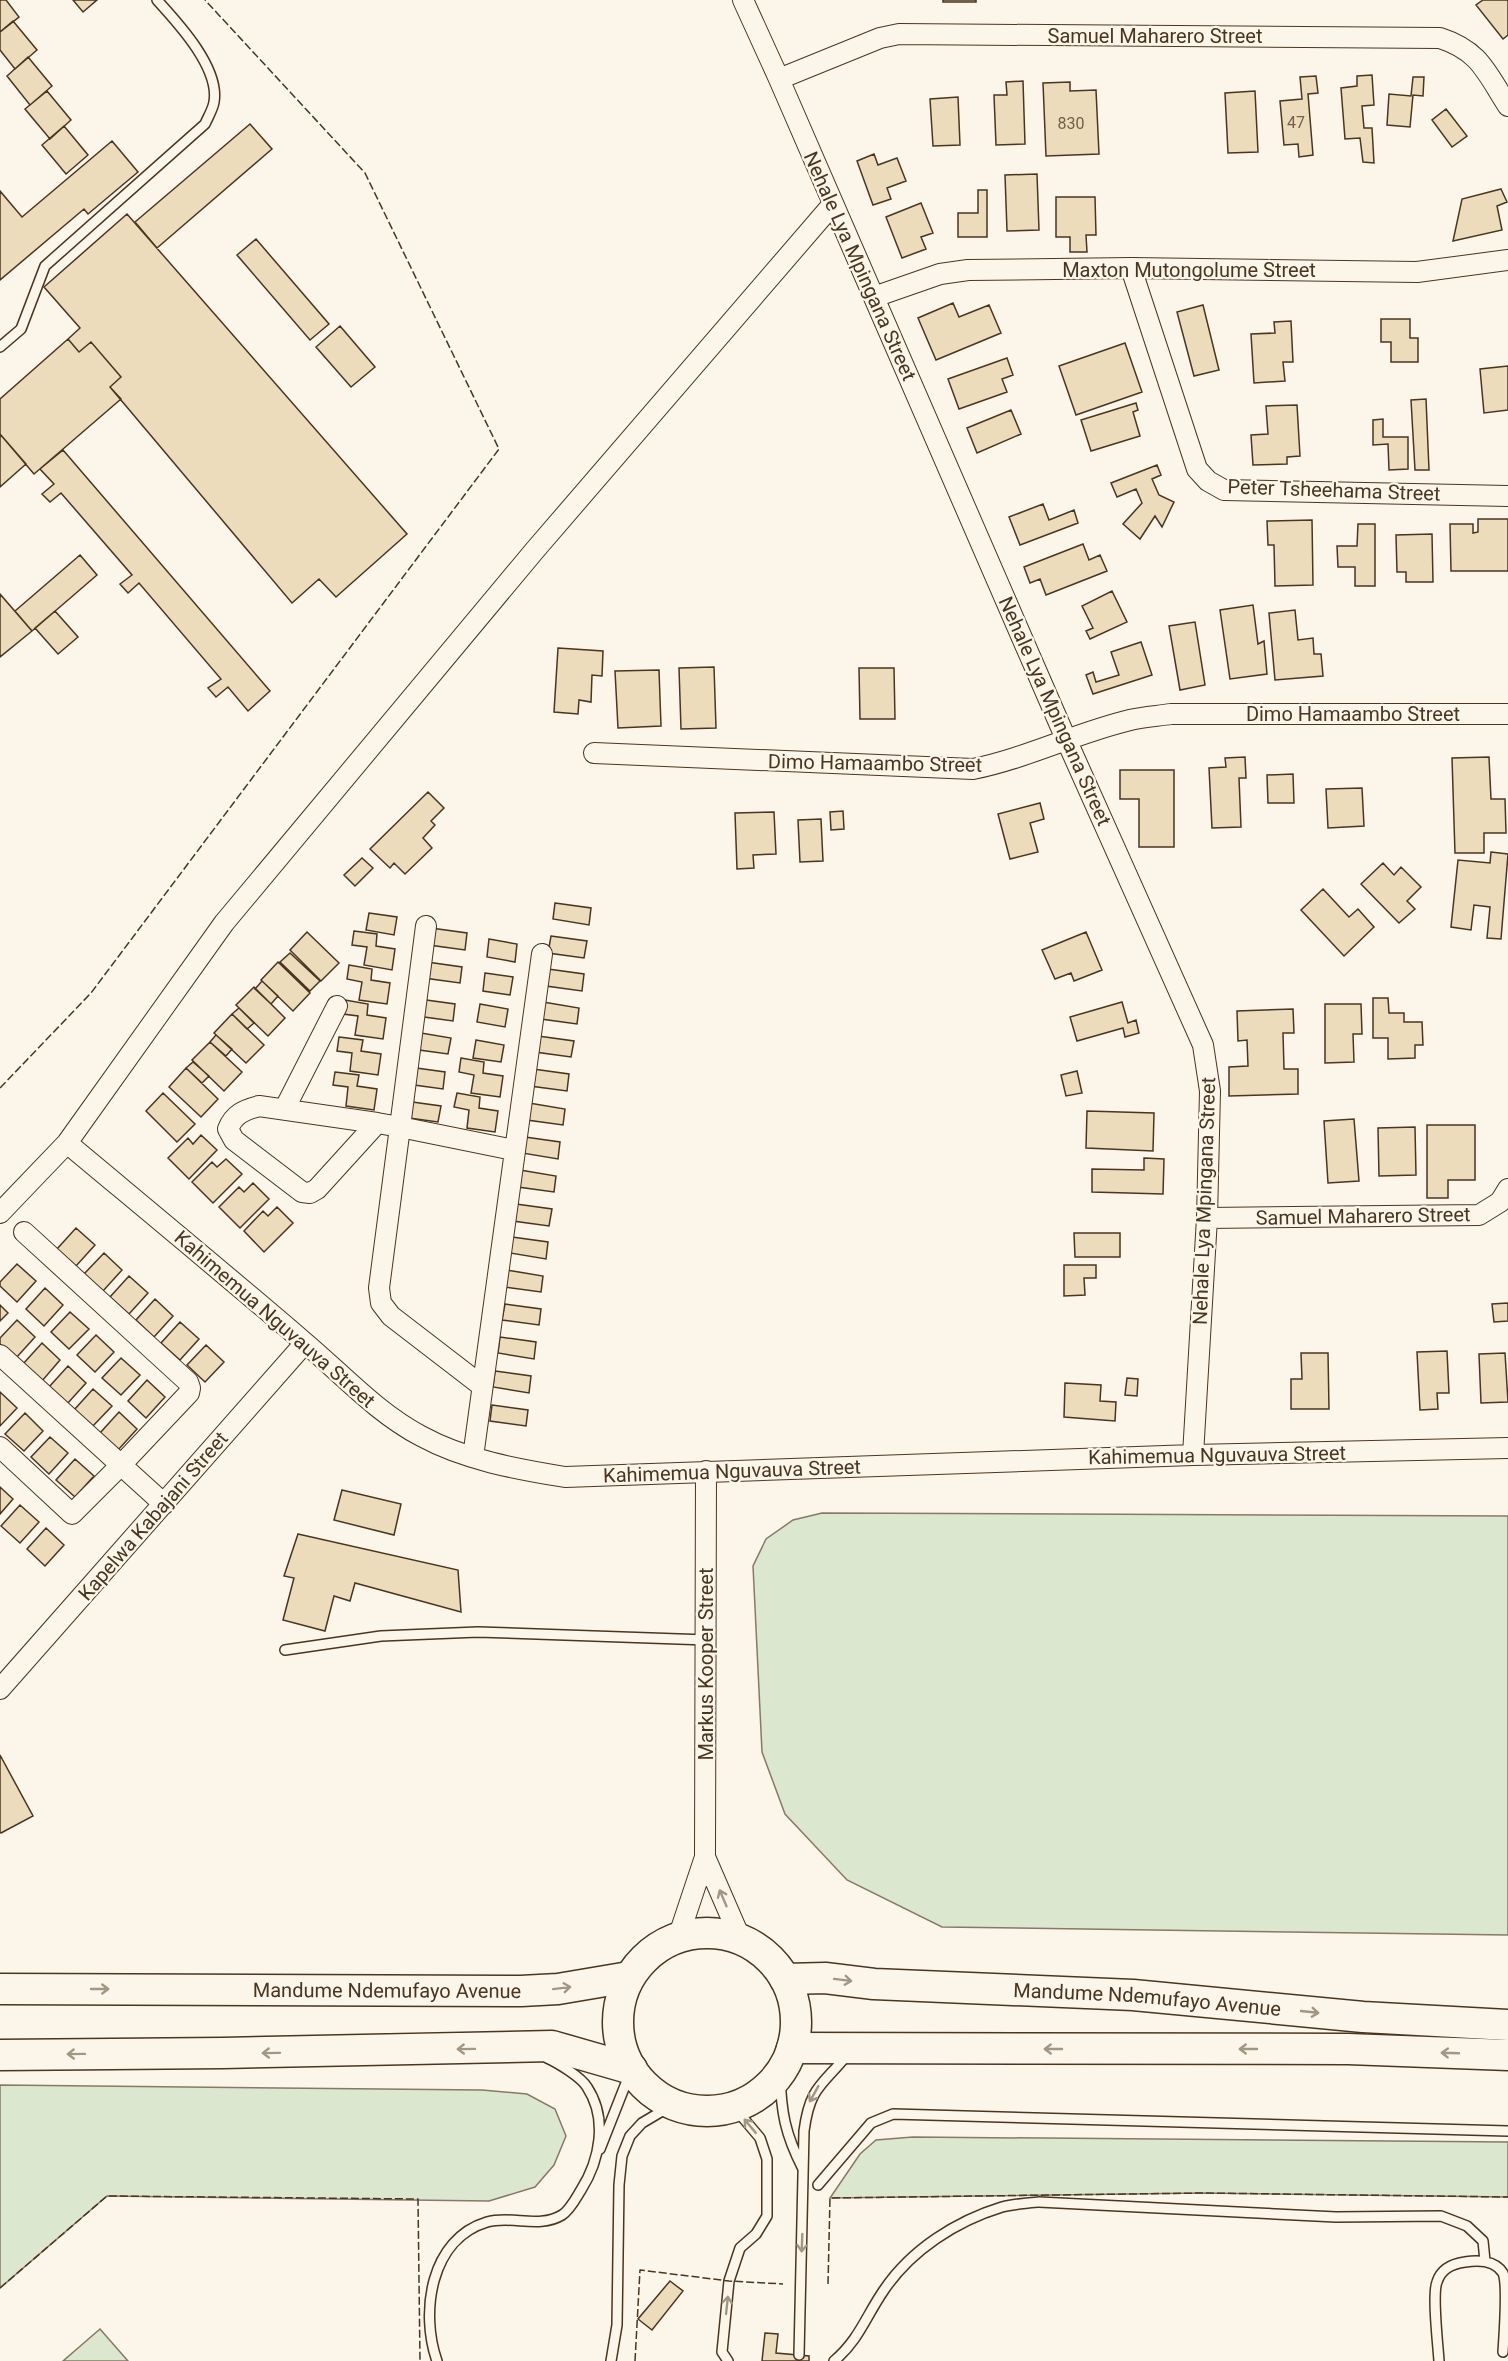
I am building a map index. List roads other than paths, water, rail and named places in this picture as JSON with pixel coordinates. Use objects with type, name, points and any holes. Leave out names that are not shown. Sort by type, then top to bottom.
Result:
[{"type":"main road","points":[[710,1933],[748,1943],[772,1961],[785,1979],[792,1997],[796,2015],[786,2061],[767,2088],[733,2106],[706,2111],[684,2108],[664,2100],[646,2086],[632,2069],[622,2049],[618,2020],[620,2002],[629,1977],[650,1953],[678,1938],[710,1933]]},
{"type":"main road","name":"Mandume Ndemufayo Avenue","points":[[0,1989],[521,1991],[558,1989],[629,1977]]},
{"type":"main road","name":"Mandume Ndemufayo Avenue","points":[[785,1979],[825,1978],[874,1984],[1133,1995],[1364,2017],[1508,2025]]},
{"type":"main road","points":[[0,2055],[246,2053],[552,2046],[632,2069]]},
{"type":"main road","name":"Mandume Ndemufayo Avenue","points":[[786,2061],[852,2049],[1348,2049],[1508,2055]]},
{"type":"street","name":"Nehale Lya Mpingana Street","points":[[743,0],[1066,740],[1203,1044],[1210,1091],[1207,1218],[1192,1455]]},
{"type":"street","name":"Samuel Maharero Street","points":[[779,79],[880,38],[899,34],[1440,38],[1460,45],[1476,56],[1508,106]]},
{"type":"street","points":[[0,1213],[67,1143],[224,923],[535,550],[833,204]]},
{"type":"street","name":"Maxton Mutongolume Street","points":[[874,297],[940,273],[968,270],[1131,268],[1417,272],[1508,260]]},
{"type":"street","name":"Peter Tsheehama Street","points":[[1131,268],[1197,469],[1208,481],[1224,490],[1508,496]]},
{"type":"street","name":"Dimo Hamaambo Street","points":[[594,753],[973,769],[1000,764],[1131,720],[1171,714],[1508,714]]},
{"type":"street","points":[[426,926],[379,1288],[381,1303],[391,1316],[482,1386]]},
{"type":"street","points":[[473,1457],[542,954]]},
{"type":"street","points":[[285,1108],[337,1006]]},
{"type":"street","points":[[378,1123],[317,1189],[310,1193],[302,1192],[234,1140],[228,1129],[232,1119],[244,1110],[259,1106],[378,1123],[514,1150]]},
{"type":"street","name":"Kahimemua Nguvauva Street","points":[[67,1143],[380,1409],[421,1436],[473,1457],[515,1469],[565,1477],[1192,1455],[1508,1448]]},
{"type":"street","name":"Samuel Maharero Street","points":[[1207,1218],[1479,1215],[1500,1202],[1508,1189]]},
{"type":"street","points":[[0,1447],[72,1514],[189,1393],[190,1388],[188,1383],[24,1232]]},
{"type":"street","name":"Kapelwa Kabajani Street","points":[[0,1689],[305,1343]]},
{"type":"street","points":[[0,1355],[164,1504]]},
{"type":"street","name":"Markus Kooper Street","points":[[705,1857],[706,1471]]},
{"type":"street","points":[[678,1938],[705,1857]]},
{"type":"street","points":[[705,1857],[748,1943]]},
{"type":"lane","points":[[0,347],[21,329],[45,266],[205,124],[214,101],[211,77],[198,50],[157,0]]},
{"type":"lane","points":[[285,1650],[381,1636],[478,1632],[707,1640]]},
{"type":"lane","points":[[525,2047],[558,2063],[587,2086],[599,2117],[597,2157]]},
{"type":"lane","points":[[799,2355],[804,2131],[810,2100],[817,2087],[834,2072],[852,2049]]},
{"type":"lane","points":[[786,2061],[780,2106],[789,2142],[804,2171]]},
{"type":"lane","points":[[437,2361],[431,2329],[431,2286],[438,2266],[453,2243],[470,2230],[487,2222],[516,2220],[548,2222],[565,2214],[588,2179],[632,2069]]},
{"type":"lane","points":[[611,2361],[617,2325],[619,2185],[622,2156],[630,2136],[642,2123],[674,2104]]},
{"type":"lane","points":[[728,2361],[722,2352],[729,2281],[740,2248],[756,2234],[766,2216],[767,2159],[760,2138],[733,2106]]},
{"type":"lane","points":[[818,2185],[871,2123],[893,2114],[1508,2131]]},
{"type":"lane","points":[[834,2361],[857,2338],[884,2291],[898,2272],[919,2252],[952,2228],[1003,2207],[1049,2202],[1336,2217],[1441,2216],[1467,2226],[1483,2241],[1485,2261]]},
{"type":"lane","points":[[1439,2361],[1435,2285],[1441,2272],[1454,2264],[1473,2260],[1495,2265],[1503,2273],[1506,2291],[1503,2352]]}]
